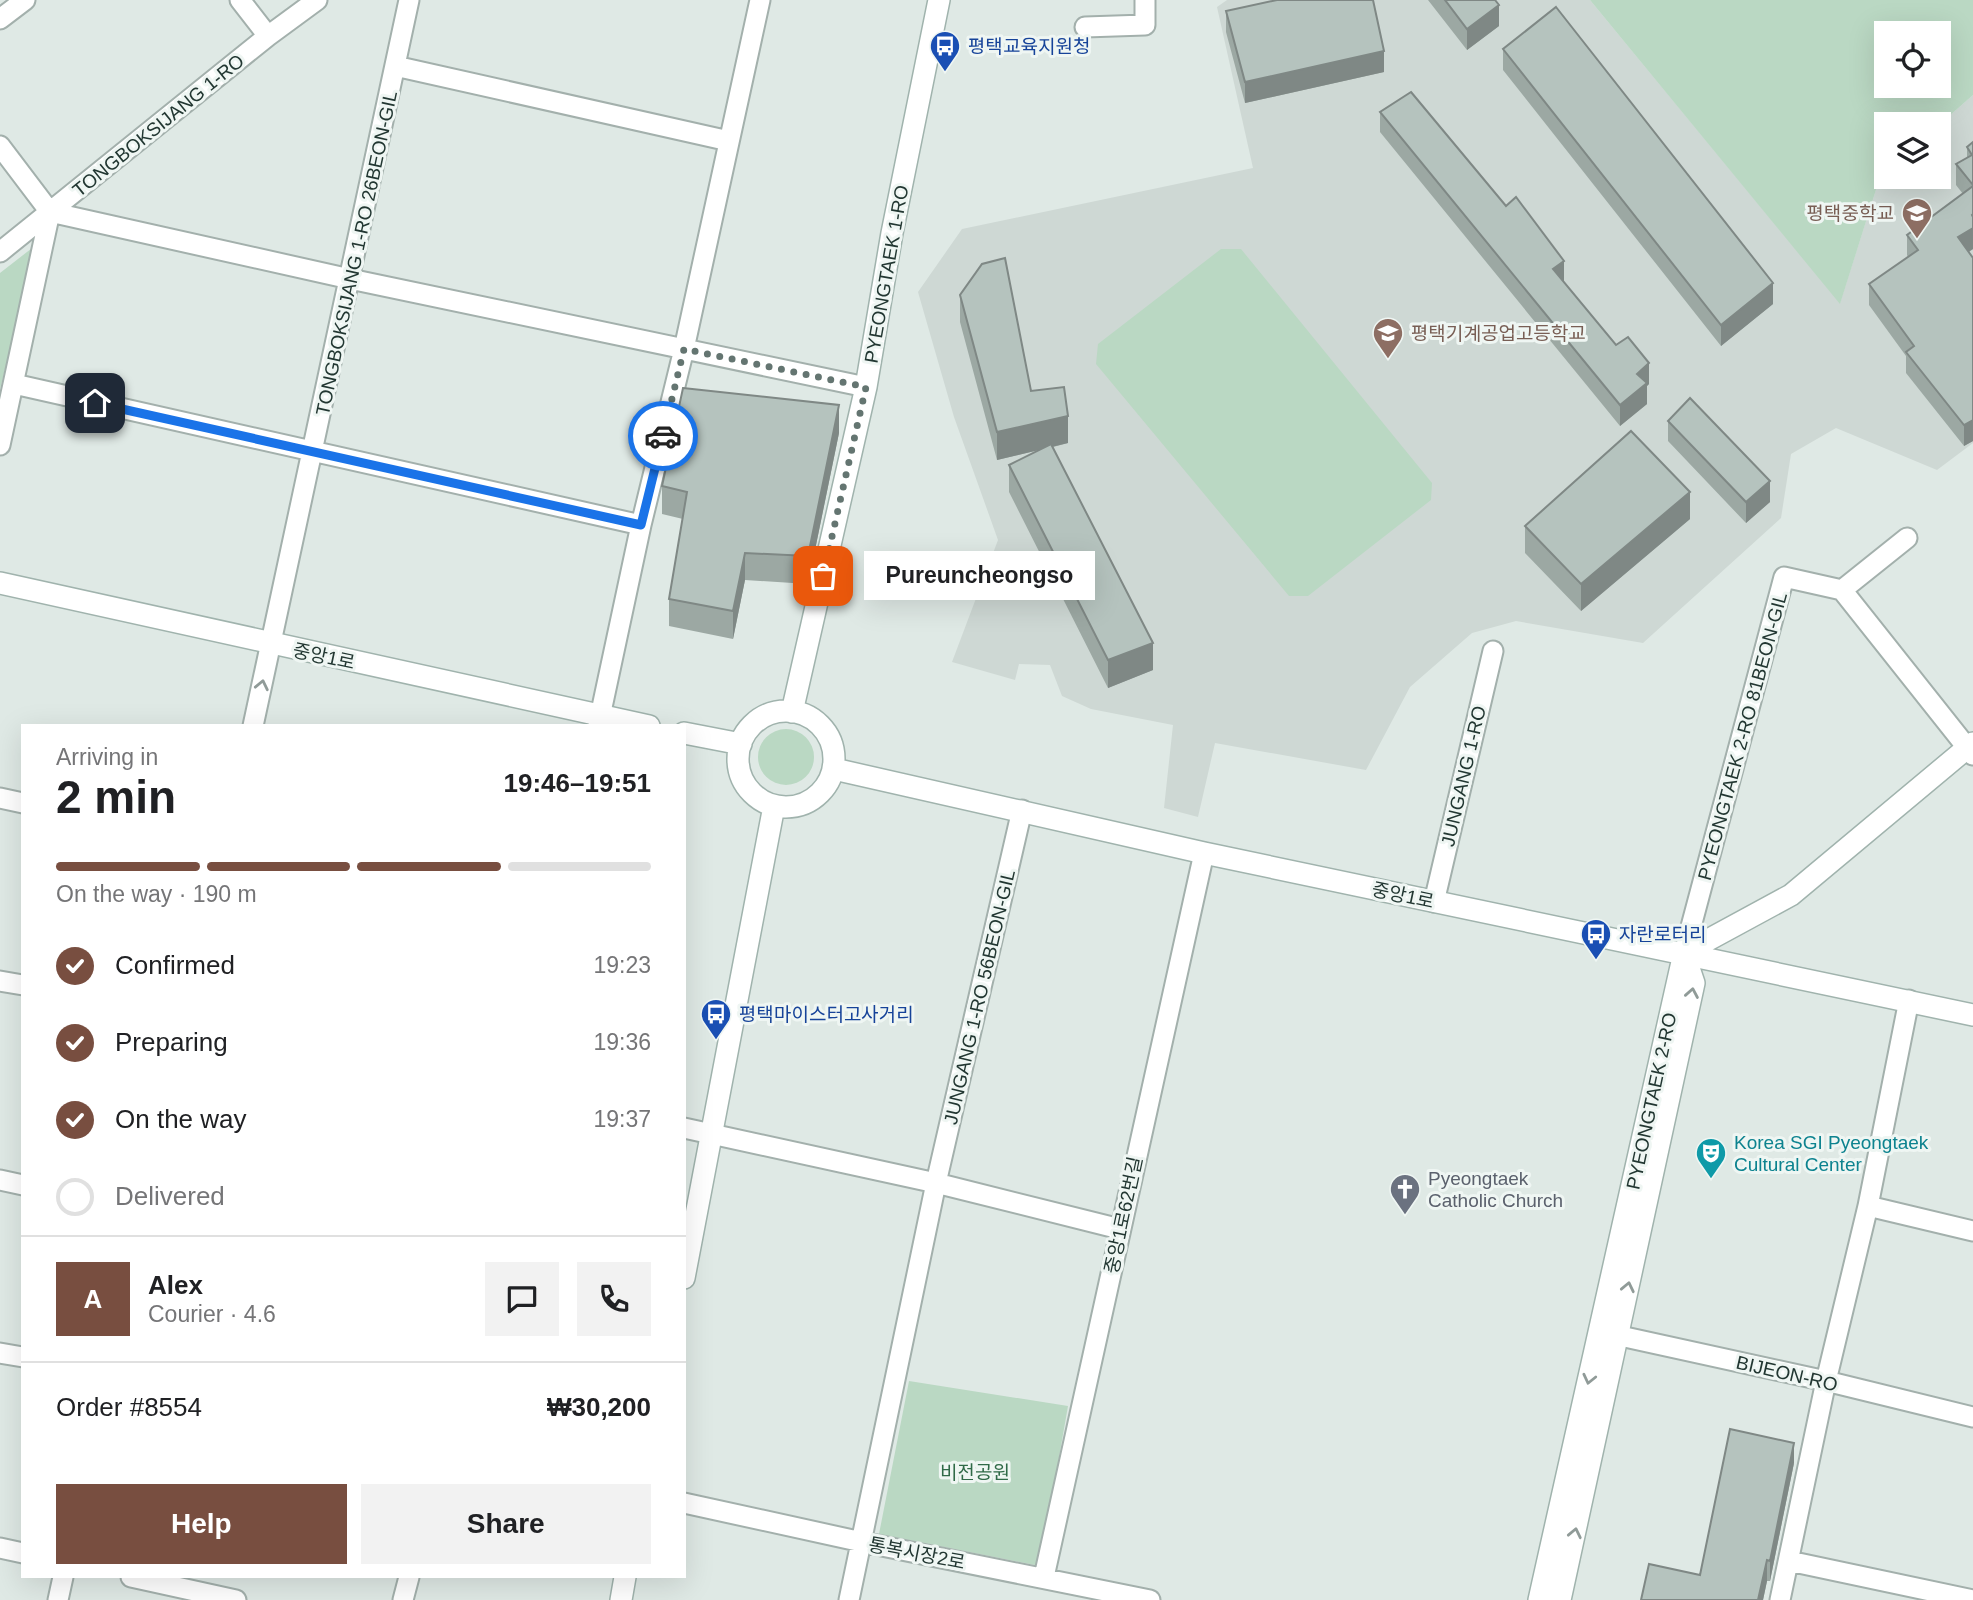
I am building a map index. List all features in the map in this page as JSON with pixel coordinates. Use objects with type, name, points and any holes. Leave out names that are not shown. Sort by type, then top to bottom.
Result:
[{"type":"street","points":[[0,19],[25,0]]},
{"type":"street","points":[[240,0],[268,36]]},
{"type":"street","name":"TONGBOKSIJANG 1-RO","points":[[0,252],[268,36],[317,0]]},
{"type":"street","name":"TONGBOKSIJANG 1-RO 26BEON-GIL","points":[[253,724],[409,0]]},
{"type":"street","points":[[599,722],[760,0]]},
{"type":"street","name":"PYEONGTAEK 1-RO","points":[[792,712],[866,387],[892,233],[939,0]]},
{"type":"street","points":[[1085,27],[1145,25],[1145,0]]},
{"type":"street","name":"TONGBOKSIJANG 1-RO 26BEON-GIL","points":[[395,66],[729,141]]},
{"type":"street","points":[[0,146],[50,212],[351,279],[866,387]]},
{"type":"street","points":[[0,445],[50,212]]},
{"type":"street","points":[[13,384],[641,525]]},
{"type":"street","points":[[1684,953],[1791,895],[1971,749],[1842,590],[1908,538]]},
{"type":"street","name":"PYEONGTAEK 2-RO 81BEON-GIL","points":[[1684,953],[1784,577],[1842,590]]},
{"type":"street","name":"중앙1로","points":[[0,583],[599,722],[624,724]]},
{"type":"street","name":"JUNGANG 1-RO","points":[[1434,902],[1493,651]]},
{"type":"street","points":[[792,712],[805,715],[826,732],[835,756],[829,782],[812,800],[787,808],[774,806],[752,793],[744,782],[738,757],[747,732],[766,716],[792,712]]},
{"type":"street","points":[[686,733],[741,744]]},
{"type":"street","name":"중앙1로","points":[[834,769],[1204,853],[1973,1015]]},
{"type":"street","points":[[0,798],[21,803]]},
{"type":"street","points":[[686,1268],[774,806]]},
{"type":"street","name":"JUNGANG 1-RO 56BEON-GIL","points":[[849,1600],[936,1183],[1021,810]]},
{"type":"street","name":"중앙1로62번길","points":[[1045,1577],[1204,853]]},
{"type":"street","name":"PYEONGTAEK 2-RO","points":[[1539,1600],[1609,1333],[1684,953]]},
{"type":"street","points":[[0,981],[21,985]]},
{"type":"street","points":[[1780,1600],[1826,1381],[1868,1206],[1909,1000]]},
{"type":"street","points":[[686,1128],[936,1183],[1120,1229]]},
{"type":"street","points":[[0,1180],[21,1185]]},
{"type":"street","points":[[1868,1206],[1973,1231]]},
{"type":"street","points":[[1560,1600],[1609,1333]]},
{"type":"street","name":"BIJEON-RO","points":[[1609,1333],[1973,1417]]},
{"type":"street","points":[[0,1353],[21,1357]]},
{"type":"street","name":"통복시장2로","points":[[686,1503],[1150,1600]]},
{"type":"street","points":[[0,1548],[21,1553]]},
{"type":"street","points":[[1789,1561],[1973,1600]]},
{"type":"street","points":[[58,1600],[63,1578]]},
{"type":"street","points":[[136,1578],[236,1600]]},
{"type":"street","points":[[403,1600],[409,1578]]},
{"type":"street","points":[[621,1600],[625,1578]]},
{"type":"shaded area","name":"평택기계공업고등학교","points":[[1227,0],[1590,0],[1840,303],[1876,189],[1951,189],[1951,114],[1973,95],[1973,443],[1937,470],[1836,428],[1791,454],[1781,518],[1643,643],[1516,621],[1472,633],[1410,687],[1366,770],[1215,743],[1198,817],[1164,808],[1173,725],[1091,709],[1062,696],[1050,665],[1019,664],[1015,680],[952,662],[998,540],[954,417],[918,292],[962,229],[1253,168],[1217,7]]},
{"type":"green space","points":[[1590,0],[1973,0],[1973,95],[1951,114],[1951,112],[1874,112],[1874,189],[1876,189],[1840,304]]},
{"type":"green space","points":[[36,245],[0,389],[0,273]]},
{"type":"green space","points":[[1221,249],[1241,249],[1432,483],[1431,500],[1308,596],[1289,596],[1096,364],[1098,344]]},
{"type":"green space","points":[[786,729],[797,731],[806,737],[812,746],[812,768],[806,777],[797,783],[786,785],[775,783],[766,777],[760,768],[758,757],[760,746],[766,737],[775,731]]},
{"type":"green space","name":"비전공원","points":[[909,1381],[1068,1406],[1040,1566],[879,1534]]},
{"type":"building","points":[[1277,0],[1373,0],[1384,51],[1245,82],[1226,11]]},
{"type":"building","points":[[1445,0],[1495,0],[1499,5],[1467,29]]},
{"type":"building","points":[[1556,7],[1773,283],[1721,325],[1503,49]]},
{"type":"building","points":[[1411,92],[1506,206],[1516,197],[1564,261],[1553,269],[1616,345],[1628,337],[1649,363],[1637,374],[1647,383],[1620,405],[1380,112]]},
{"type":"building","points":[[1973,142],[1973,185],[1956,164],[1972,155],[1967,147]]},
{"type":"building","points":[[1973,186],[1973,228],[1958,237],[1973,258],[1973,420],[1964,425],[1906,352],[1914,346],[1869,284],[1918,250],[1907,235]]},
{"type":"building","points":[[1005,258],[1031,391],[1064,387],[1068,416],[997,432],[960,295],[982,264]]},
{"type":"building","points":[[683,388],[839,405],[808,556],[745,553],[733,611],[669,599],[687,492],[662,486]]},
{"type":"building","points":[[1690,398],[1770,481],[1746,502],[1668,421]]},
{"type":"building","points":[[1631,431],[1690,492],[1581,584],[1525,526]]},
{"type":"building","points":[[1051,444],[1153,643],[1108,660],[1009,465]]},
{"type":"building","points":[[1730,1429],[1794,1443],[1770,1561],[1767,1560],[1758,1600],[1641,1600],[1649,1564],[1700,1575]]},
{"type":"way so far","points":[[663,436],[684,349],[866,387],[823,576]]},
{"type":"place","name":"평택교육지원청","points":[[945,73]]},
{"type":"place","name":"평택중학교","points":[[1917,240]]},
{"type":"place","name":"평택기계공업고등학교","points":[[1388,360]]},
{"type":"place","name":"Pureuncheongso","points":[[823,576]]},
{"type":"place","name":"자란로터리","points":[[1596,961]]},
{"type":"place","name":"평택마이스터고사거리","points":[[716,1041]]},
{"type":"place","name":"Korea SGI Pyeongtaek Cultural Center","points":[[1711,1180]]},
{"type":"place","name":"Pyeongtaek Catholic Church","points":[[1405,1216]]},
{"type":"route","points":[[95,403],[641,525],[663,436]]}]
